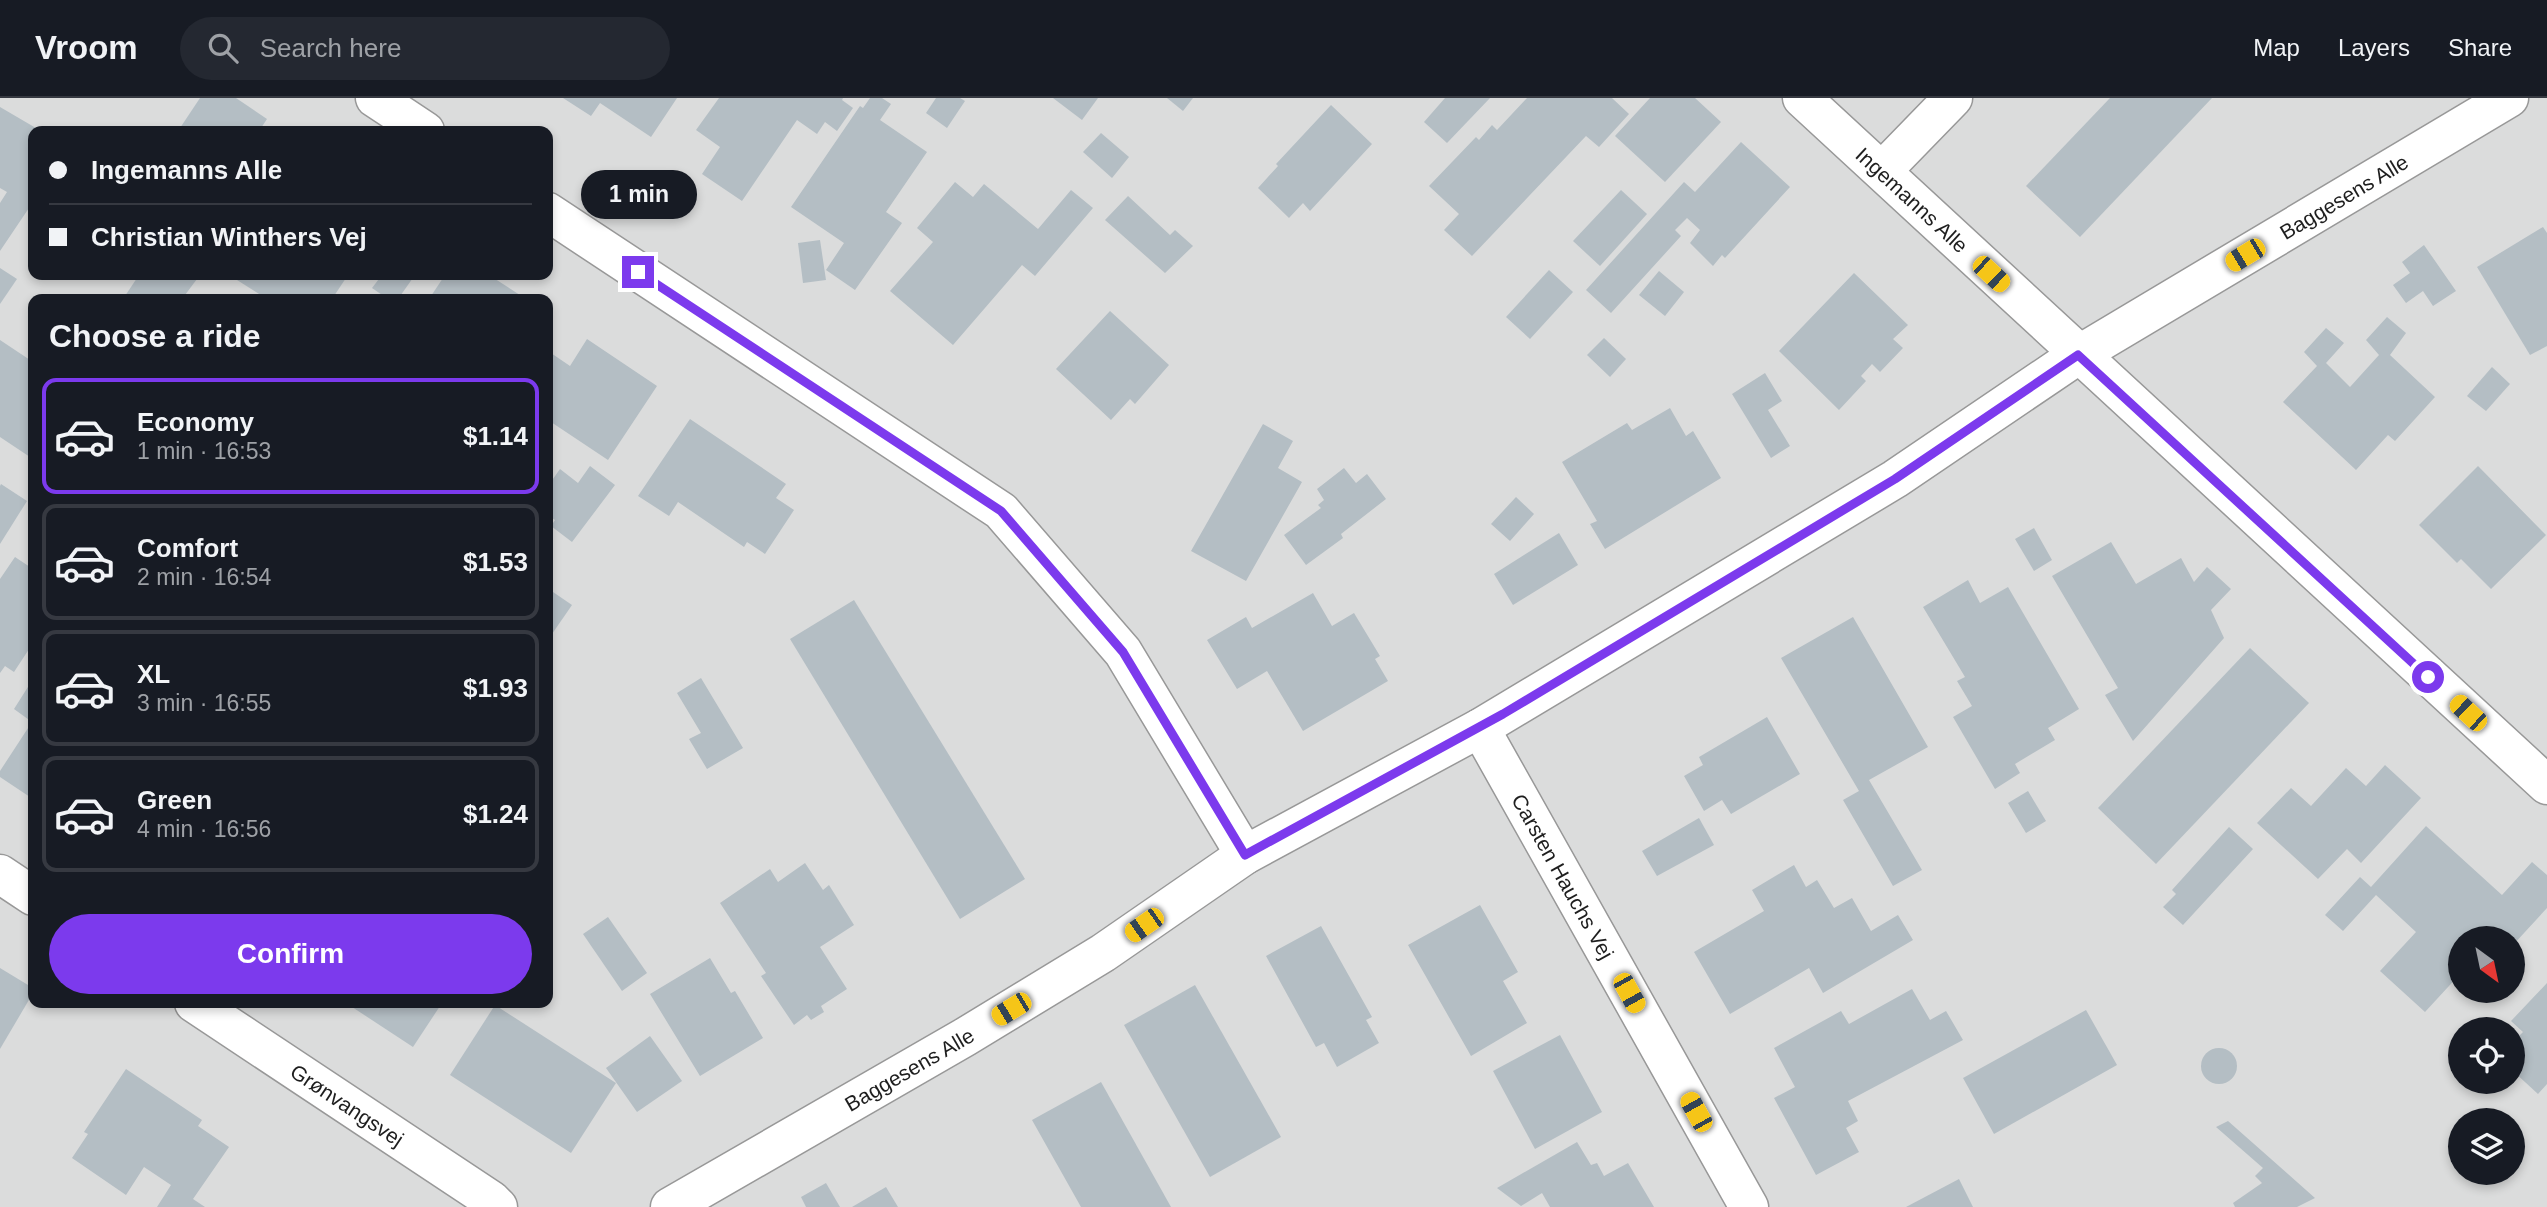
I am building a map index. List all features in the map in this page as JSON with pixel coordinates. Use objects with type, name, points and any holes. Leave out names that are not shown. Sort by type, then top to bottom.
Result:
[{"type":"street","points":[[375,98],[417,126]]},
{"type":"street","name":"Ingemanns Alle","points":[[1802,98],[2547,785]]},
{"type":"street","points":[[1882,171],[1953,98]]},
{"type":"street","name":"Baggesens Alle","points":[[670,1207],[965,1037],[1103,953],[1245,855],[1480,728],[1895,479],[2078,355],[2509,98]]},
{"type":"street","points":[[553,215],[1001,511],[1123,652],[1245,855]]},
{"type":"street","name":"Carsten Hauchs Vej","points":[[1480,728],[1749,1207]]},
{"type":"street","points":[[0,874],[28,893]]},
{"type":"street","name":"Grønvangsvej","points":[[202,1008],[498,1207]]},
{"type":"shaded area","points":[[0,98],[2547,98],[2547,1207],[0,1207]]},
{"type":"building","points":[[200,98],[236,98],[267,119],[262,126],[181,126]]},
{"type":"building","points":[[563,98],[677,98],[651,137],[600,103],[591,116]]},
{"type":"building","points":[[719,98],[843,98],[842,100],[853,108],[837,131],[825,122],[817,134],[797,120],[742,201],[702,174],[720,147],[696,130]]},
{"type":"building","points":[[870,98],[882,98],[891,104],[880,120],[927,152],[886,212],[902,223],[855,290],[826,270],[844,243],[791,207],[860,106],[863,108]]},
{"type":"building","points":[[936,98],[960,98],[965,101],[947,128],[926,113]]},
{"type":"building","points":[[1053,98],[1098,98],[1082,120]]},
{"type":"building","points":[[1167,98],[1193,98],[1183,111]]},
{"type":"building","points":[[1445,98],[1490,98],[1447,143],[1424,122]]},
{"type":"building","points":[[1527,98],[1612,98],[1629,114],[1599,147],[1586,136],[1472,256],[1444,230],[1459,214],[1429,186],[1476,137],[1479,140],[1492,125],[1497,130]]},
{"type":"building","points":[[1650,98],[1695,98],[1721,122],[1665,182],[1615,136]]},
{"type":"building","points":[[2110,98],[2212,98],[2080,237],[2026,186]]},
{"type":"building","points":[[1331,105],[1372,144],[1310,211],[1303,203],[1289,218],[1258,188],[1278,166],[1276,164]]},
{"type":"building","points":[[0,107],[32,126],[28,126],[28,209],[0,251],[0,203],[7,192],[0,188]]},
{"type":"building","points":[[1101,133],[1129,157],[1112,178],[1083,152]]},
{"type":"building","points":[[1741,142],[1790,187],[1725,258],[1722,255],[1713,266],[1690,243],[1700,230],[1687,218],[1675,230],[1681,236],[1611,313],[1586,290],[1684,182],[1695,192]]},
{"type":"building","points":[[955,182],[973,197],[984,184],[1038,229],[1071,190],[1093,208],[1035,276],[1022,265],[953,345],[890,291],[933,242],[917,228]]},
{"type":"building","points":[[1621,190],[1647,214],[1600,266],[1573,241]]},
{"type":"building","points":[[1128,196],[1170,235],[1175,230],[1193,246],[1165,273],[1105,220]]},
{"type":"building","points":[[2543,227],[2547,233],[2547,346],[2530,355],[2477,267]]},
{"type":"building","points":[[820,240],[826,280],[803,283],[798,243]]},
{"type":"building","points":[[2424,245],[2456,291],[2433,306],[2423,291],[2406,303],[2393,285],[2410,273],[2402,262]]},
{"type":"building","points":[[0,268],[17,279],[0,304]]},
{"type":"building","points":[[1549,270],[1573,292],[1530,339],[1506,317]]},
{"type":"building","points":[[1659,271],[1684,292],[1665,316],[1639,295]]},
{"type":"building","points":[[1854,273],[1908,325],[1893,339],[1903,348],[1880,372],[1872,364],[1861,376],[1866,381],[1839,410],[1779,351]]},
{"type":"building","points":[[136,280],[196,280],[186,294],[126,294]]},
{"type":"building","points":[[237,280],[345,280],[335,294],[259,294]]},
{"type":"building","points":[[378,280],[411,280],[402,294],[381,294],[372,288]]},
{"type":"building","points":[[442,280],[497,280],[518,294],[432,294]]},
{"type":"building","points":[[1110,311],[1169,365],[1135,404],[1130,399],[1111,420],[1056,369]]},
{"type":"building","points":[[2387,317],[2406,333],[2390,355],[2435,397],[2395,441],[2388,435],[2356,470],[2283,402],[2317,366],[2304,352],[2326,328],[2344,343],[2326,363],[2350,387],[2379,355],[2366,340]]},
{"type":"building","points":[[1604,338],[1626,359],[1610,377],[1587,355]]},
{"type":"building","points":[[587,339],[657,386],[608,460],[553,423],[553,354],[570,366]]},
{"type":"building","points":[[0,340],[28,359],[28,456],[0,437]]},
{"type":"building","points":[[2492,367],[2510,384],[2486,411],[2467,396]]},
{"type":"building","points":[[1765,373],[1782,401],[1768,410],[1790,446],[1771,458],[1732,394]]},
{"type":"building","points":[[1670,408],[1686,436],[1693,431],[1721,478],[1605,549],[1590,524],[1597,521],[1562,462],[1627,423],[1632,430]]},
{"type":"building","points":[[690,419],[786,484],[776,498],[794,510],[765,554],[747,542],[744,547],[678,502],[669,516],[638,496]]},
{"type":"building","points":[[1263,424],[1293,441],[1278,468],[1302,482],[1246,581],[1191,551]]},
{"type":"building","points":[[590,466],[615,485],[572,542],[553,528],[553,479],[560,469],[578,483]]},
{"type":"building","points":[[2478,466],[2546,535],[2491,589],[2461,559],[2457,563],[2419,525]]},
{"type":"building","points":[[1344,468],[1356,483],[1367,474],[1386,499],[1341,534],[1343,538],[1306,565],[1284,535],[1321,508],[1318,505],[1324,500],[1317,489]]},
{"type":"building","points":[[1,484],[27,501],[0,544],[0,486]]},
{"type":"building","points":[[1516,497],[1534,514],[1510,541],[1491,524]]},
{"type":"building","points":[[2034,528],[2052,560],[2034,571],[2015,539]]},
{"type":"building","points":[[1559,533],[1578,565],[1513,605],[1494,574]]},
{"type":"building","points":[[2111,542],[2136,584],[2181,558],[2194,582],[2207,567],[2231,589],[2211,610],[2224,638],[2133,741],[2105,695],[2118,688],[2052,576]]},
{"type":"building","points":[[15,557],[28,566],[28,651],[14,672],[5,666],[0,673],[0,579]]},
{"type":"building","points":[[1968,580],[1980,603],[2008,587],[2079,709],[2048,728],[2055,740],[2015,764],[2020,773],[1995,789],[1953,717],[1972,706],[1957,681],[1965,677],[1923,607]]},
{"type":"building","points":[[553,592],[572,605],[553,633]]},
{"type":"building","points":[[1313,593],[1332,626],[1354,613],[1380,656],[1375,659],[1388,681],[1303,731],[1267,671],[1237,689],[1207,640],[1246,617],[1252,628]]},
{"type":"building","points":[[854,600],[1025,879],[960,919],[790,639]]},
{"type":"building","points":[[1853,617],[1928,747],[1869,780],[1922,870],[1893,886],[1843,800],[1859,791],[1781,658]]},
{"type":"building","points":[[2250,648],[2309,703],[2156,864],[2098,808]]},
{"type":"building","points":[[701,678],[743,748],[707,769],[689,739],[701,733],[677,693]]},
{"type":"building","points":[[28,687],[28,719],[14,709]]},
{"type":"building","points":[[1767,717],[1800,774],[1731,814],[1722,800],[1704,811],[1684,776],[1703,765],[1699,757]]},
{"type":"building","points":[[28,728],[28,796],[0,777],[0,771]]},
{"type":"building","points":[[2385,765],[2421,798],[2361,863],[2347,849],[2318,879],[2257,823],[2291,788],[2311,806],[2346,768],[2366,786]]},
{"type":"building","points":[[2028,791],[2046,821],[2026,833],[2008,803]]},
{"type":"building","points":[[1699,818],[1714,845],[1657,876],[1642,851]]},
{"type":"building","points":[[2426,826],[2502,895],[2532,862],[2547,875],[2547,908],[2525,932],[2525,926],[2448,926],[2448,987],[2425,1012],[2380,971],[2416,932],[2376,895],[2343,931],[2325,915],[2360,877],[2371,887]]},
{"type":"building","points":[[2229,827],[2253,849],[2183,925],[2163,907],[2176,894],[2172,890]]},
{"type":"building","points":[[805,863],[823,890],[829,885],[854,925],[820,947],[847,989],[821,1006],[824,1012],[811,1020],[807,1015],[794,1025],[761,976],[766,973],[720,903],[770,869],[778,882]]},
{"type":"building","points":[[1794,865],[1806,887],[1817,880],[1834,908],[1852,898],[1871,931],[1898,915],[1913,940],[1823,993],[1809,968],[1730,1014],[1694,952],[1764,911],[1752,890]]},
{"type":"building","points":[[1480,905],[1518,972],[1503,981],[1527,1023],[1471,1056],[1408,945]]},
{"type":"building","points":[[608,917],[647,973],[622,991],[583,934]]},
{"type":"building","points":[[1321,926],[1372,1017],[1366,1020],[1379,1043],[1337,1067],[1324,1043],[1316,1047],[1266,956]]},
{"type":"building","points":[[710,958],[731,993],[735,991],[763,1038],[700,1076],[650,994]]},
{"type":"building","points":[[0,968],[28,985],[28,1001],[0,1049]]},
{"type":"building","points":[[2547,983],[2547,1084],[2538,1094],[2525,1082],[2525,1017],[2515,1017]]},
{"type":"building","points":[[1195,985],[1281,1137],[1210,1177],[1124,1025]]},
{"type":"building","points":[[1912,989],[1930,1020],[1946,1011],[1963,1040],[1848,1101],[1858,1121],[1846,1128],[1859,1152],[1816,1175],[1774,1098],[1795,1087],[1774,1048],[1841,1011],[1849,1024]]},
{"type":"building","points":[[354,1008],[439,1008],[413,1047]]},
{"type":"building","points":[[493,1008],[500,1008],[616,1083],[571,1153],[450,1075]]},
{"type":"building","points":[[2086,1010],[2117,1065],[1994,1134],[1963,1078]]},
{"type":"building","points":[[1560,1035],[1602,1112],[1535,1149],[1493,1071]]},
{"type":"building","points":[[650,1036],[682,1081],[637,1112],[606,1068]]},
{"type":"building","points":[[2219,1048],[2231,1054],[2237,1066],[2231,1078],[2219,1084],[2207,1078],[2201,1066],[2207,1054]]},
{"type":"building","points":[[126,1069],[202,1120],[198,1126],[229,1147],[193,1199],[205,1207],[157,1207],[171,1185],[144,1167],[126,1195],[72,1158],[88,1134],[84,1132]]},
{"type":"building","points":[[1101,1082],[1171,1207],[1081,1207],[1032,1120]]},
{"type":"building","points":[[2228,1121],[2315,1198],[2297,1207],[2235,1207],[2233,1203],[2262,1183],[2255,1176],[2263,1168],[2216,1127]]},
{"type":"building","points":[[1577,1142],[1591,1165],[1597,1163],[1604,1176],[1628,1163],[1654,1207],[1550,1207],[1542,1193],[1521,1206],[1497,1188]]},
{"type":"building","points":[[1959,1179],[1973,1207],[1906,1207]]},
{"type":"building","points":[[826,1183],[840,1207],[806,1207],[801,1197]]},
{"type":"building","points":[[886,1187],[898,1207],[852,1207]]},
{"type":"route","points":[[638,272],[1001,511],[1123,652],[1245,855],[1480,728],[1895,479],[2078,355],[2428,677]]}]
